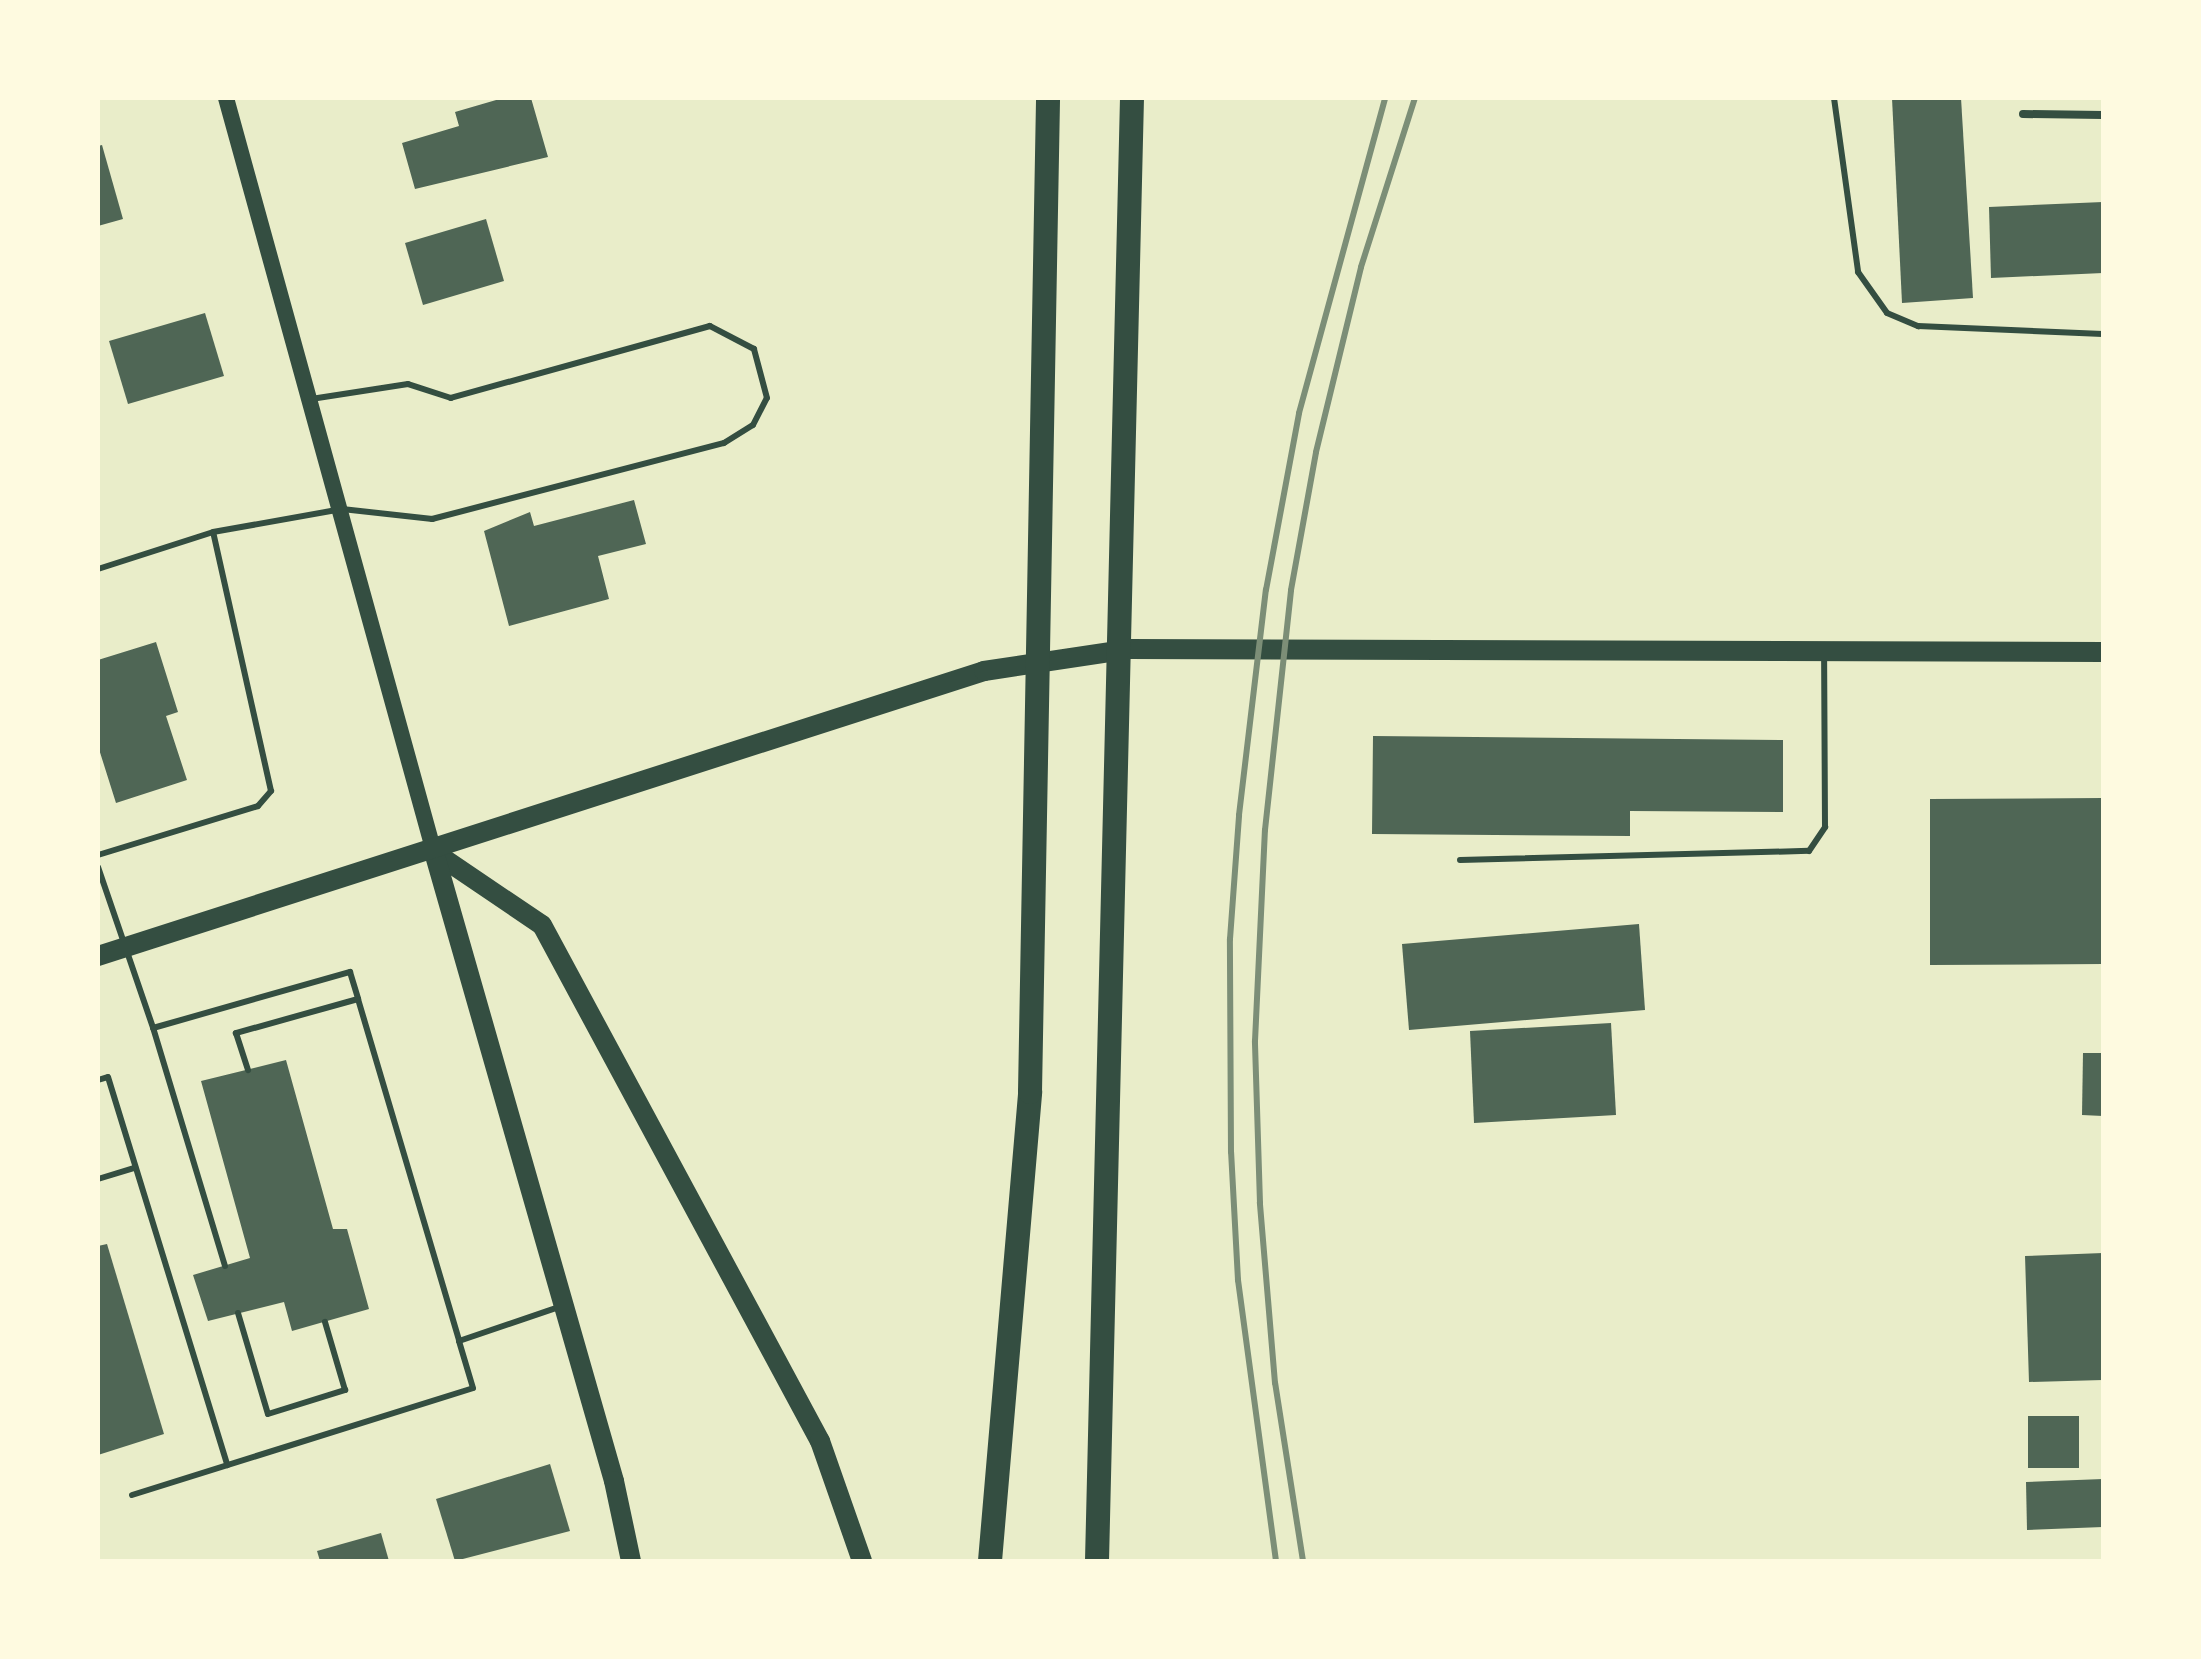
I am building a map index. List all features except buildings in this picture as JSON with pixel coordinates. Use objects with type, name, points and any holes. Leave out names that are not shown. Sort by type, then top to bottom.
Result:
[{"type":"highway","points":[[990,1561],[1030,1092],[1048,98]]},
{"type":"highway","points":[[1097,1561],[1132,98]]},
{"type":"main road","points":[[226,98],[563,1306],[631,1561]]},
{"type":"main road","points":[[98,956],[434,852],[833,716],[984,671],[1129,649],[2103,652]]},
{"type":"main road","points":[[434,852],[542,925],[820,1441],[862,1561]]},
{"type":"street","points":[[2023,114],[2103,115]]},
{"type":"lane","points":[[1834,98],[1858,272],[1887,313],[1918,326],[2103,334]]},
{"type":"lane","points":[[98,569],[213,532],[342,509],[432,519],[724,443],[753,425],[767,398],[754,349],[710,326],[451,398],[384,384],[311,399]]},
{"type":"lane","points":[[98,855],[258,806],[271,791],[213,532]]},
{"type":"lane","points":[[1460,860],[1809,851],[1825,827],[1824,651]]},
{"type":"lane","points":[[98,867],[153,1028],[225,1266]]},
{"type":"lane","points":[[132,1495],[473,1388],[350,972],[153,1028]]},
{"type":"lane","points":[[248,1070],[236,1033],[358,999]]},
{"type":"lane","points":[[98,1080],[108,1077],[227,1465]]},
{"type":"lane","points":[[98,1179],[135,1168]]},
{"type":"lane","points":[[459,1341],[563,1306]]},
{"type":"lane","points":[[238,1313],[268,1414],[345,1390],[325,1322]]},
{"type":"railway","points":[[1276,1561],[1238,1280],[1231,1152],[1230,939],[1239,815],[1266,590],[1299,413],[1385,98]]},
{"type":"railway","points":[[1303,1561],[1275,1383],[1260,1203],[1255,1041],[1265,830],[1291,590],[1316,452],[1361,267],[1415,98]]}]
